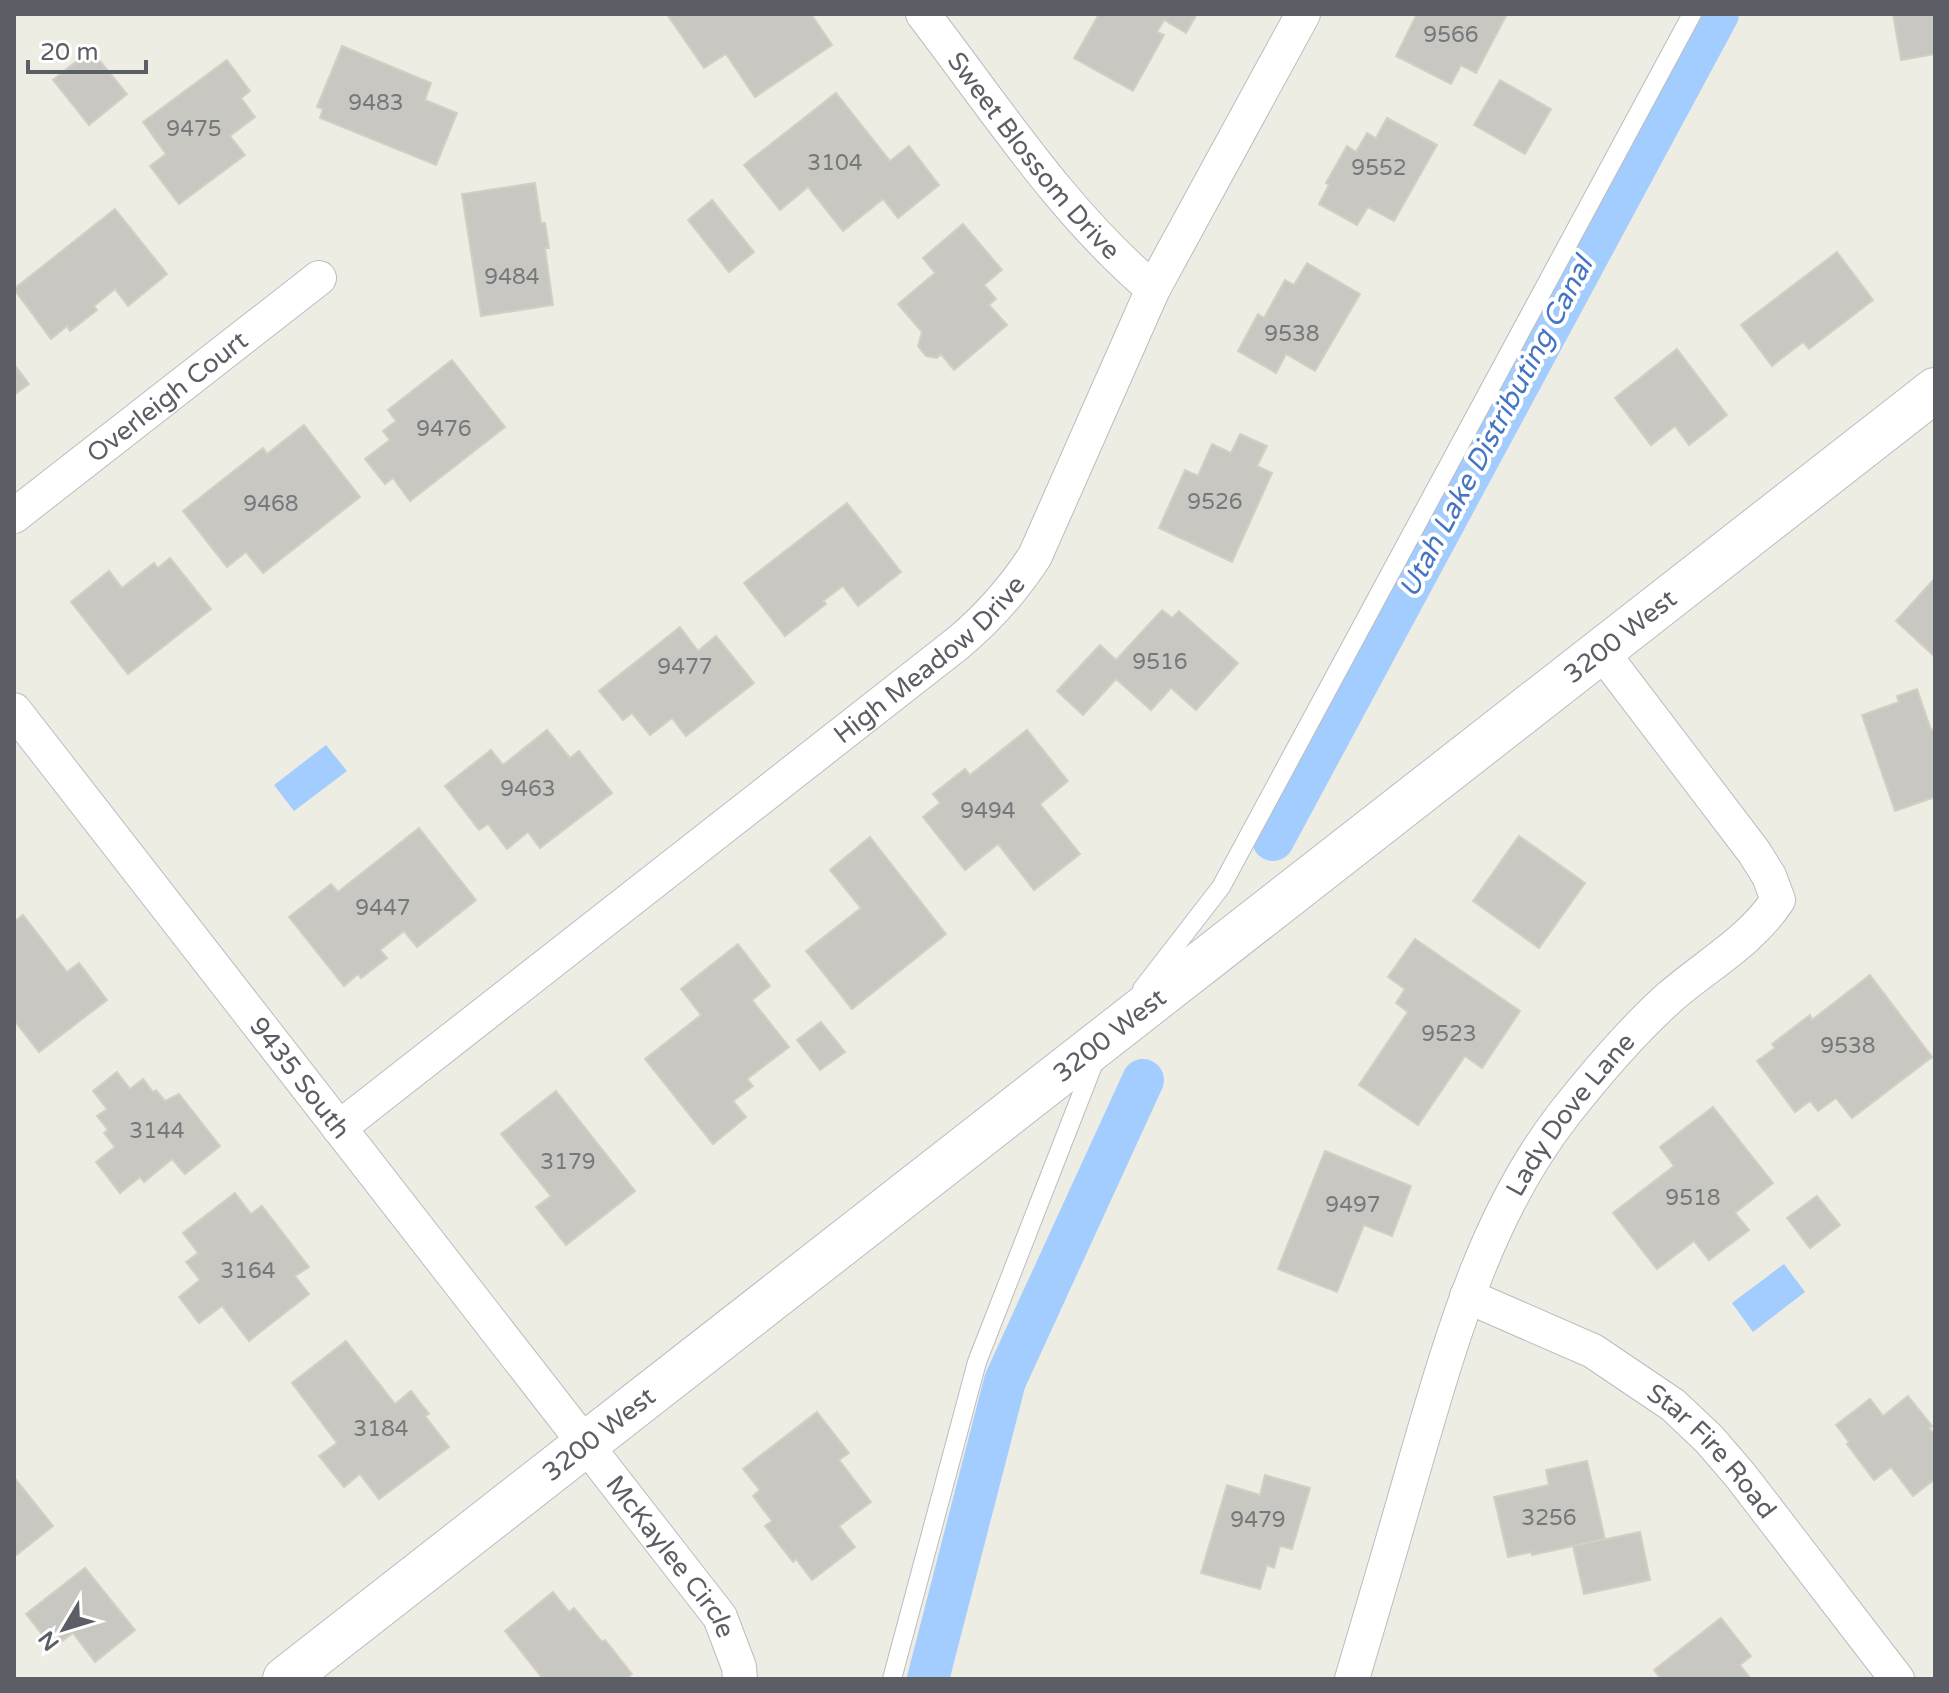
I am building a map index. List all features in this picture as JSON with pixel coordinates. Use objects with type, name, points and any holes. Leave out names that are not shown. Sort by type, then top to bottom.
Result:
[{"type":"street","name":"Sweet Blossom Drive","points":[[923,14],[1075,213],[1116,258],[1153,289]]},
{"type":"street","name":"High Meadow Drive","points":[[339,1128],[987,619],[1014,589],[1035,556],[1153,289],[1303,14]]},
{"type":"street","name":"Overleigh Court","points":[[14,516],[319,278]]},
{"type":"street","name":"3200 West","points":[[285,1679],[1935,390]]},
{"type":"street","name":"Lady Dove Lane","points":[[1352,1679],[1467,1296],[1518,1184],[1562,1117],[1612,1054],[1671,996],[1753,932],[1767,918],[1778,900],[1769,876],[1754,852],[1601,651]]},
{"type":"street","name":"9435 South","points":[[14,710],[585,1445]]},
{"type":"street","name":"Star Fire Road","points":[[1467,1296],[1593,1351],[1673,1405],[1709,1439],[1740,1475],[1897,1679]]},
{"type":"street","name":"McKaylee Circle","points":[[585,1445],[720,1617],[739,1667],[740,1679]]},
{"type":"lane","points":[[892,1679],[977,1362],[1104,1038],[1219,891],[1692,14]]},
{"type":"water","points":[[326,745],[347,771],[294,811],[274,785]]},
{"type":"water","points":[[1784,1264],[1805,1292],[1753,1332],[1732,1303]]},
{"type":"building","points":[[811,14],[832,45],[755,97],[726,54],[704,68],[668,16]]},
{"type":"building","points":[[1099,14],[1197,14],[1186,33],[1164,20],[1157,32],[1164,35],[1133,91],[1074,58]]},
{"type":"building","points":[[1417,14],[1507,14],[1476,73],[1461,65],[1451,84],[1396,56]]},
{"type":"building","points":[[1893,14],[1935,14],[1935,54],[1901,60]]},
{"type":"building","points":[[342,46],[431,83],[425,100],[457,113],[436,165],[320,118],[323,109],[317,107]]},
{"type":"building","points":[[91,50],[127,94],[89,125],[53,80]]},
{"type":"building","points":[[227,60],[250,91],[241,98],[255,117],[230,136],[245,155],[179,204],[150,166],[166,154],[143,122]]},
{"type":"building","points":[[1500,80],[1551,109],[1525,154],[1474,125]]},
{"type":"building","points":[[836,93],[890,161],[909,146],[939,185],[898,218],[883,199],[843,231],[808,187],[780,210],[744,165]]},
{"type":"building","points":[[1387,118],[1437,145],[1394,221],[1368,207],[1357,225],[1319,204],[1329,185],[1326,183],[1347,146],[1356,152],[1367,133],[1376,138]]},
{"type":"building","points":[[535,183],[541,223],[545,223],[549,248],[545,248],[553,305],[481,316],[462,194]]},
{"type":"building","points":[[712,200],[754,252],[729,272],[688,220]]},
{"type":"building","points":[[115,209],[167,274],[128,306],[115,289],[94,306],[97,310],[70,331],[67,326],[51,339],[14,289]]},
{"type":"building","points":[[963,224],[1002,270],[984,285],[996,299],[989,305],[1007,325],[954,370],[941,354],[937,358],[926,356],[918,346],[922,332],[898,304],[935,273],[923,258]]},
{"type":"building","points":[[1837,252],[1873,300],[1809,349],[1803,342],[1772,366],[1741,325]]},
{"type":"building","points":[[1307,263],[1360,294],[1315,371],[1286,354],[1276,373],[1238,351],[1258,314],[1264,318],[1285,280],[1294,285]]},
{"type":"building","points":[[1677,349],[1727,415],[1689,445],[1675,426],[1651,445],[1615,398]]},
{"type":"building","points":[[452,360],[505,427],[410,501],[393,478],[385,484],[365,459],[390,440],[383,431],[396,421],[388,410]]},
{"type":"building","points":[[14,364],[29,384],[14,395]]},
{"type":"building","points":[[304,425],[360,497],[263,573],[246,552],[227,567],[183,511],[263,448],[267,454]]},
{"type":"building","points":[[1240,434],[1267,446],[1257,466],[1272,473],[1232,562],[1159,528],[1185,470],[1198,476],[1212,444],[1231,453]]},
{"type":"building","points":[[847,503],[901,572],[858,606],[843,586],[823,601],[826,604],[785,636],[744,583]]},
{"type":"building","points":[[170,558],[211,609],[128,674],[71,602],[109,571],[122,588],[154,563],[158,568]]},
{"type":"building","points":[[1935,578],[1935,657],[1896,621]]},
{"type":"building","points":[[1162,610],[1172,618],[1179,611],[1238,663],[1196,710],[1171,688],[1151,710],[1116,679],[1083,715],[1057,691],[1100,645],[1116,660]]},
{"type":"building","points":[[680,627],[698,651],[716,636],[754,683],[686,736],[672,718],[650,735],[632,713],[623,720],[599,691]]},
{"type":"building","points":[[1917,689],[1931,730],[1935,729],[1935,797],[1895,811],[1862,715],[1899,702],[1897,696]]},
{"type":"building","points":[[547,730],[570,758],[579,751],[612,793],[540,848],[528,832],[507,849],[488,824],[479,830],[445,786],[491,750],[503,765]]},
{"type":"building","points":[[1027,730],[1068,781],[1040,804],[1080,854],[1034,890],[998,844],[965,870],[923,817],[940,803],[933,794],[965,769],[970,775]]},
{"type":"building","points":[[419,828],[476,900],[417,947],[404,931],[380,950],[387,958],[361,978],[358,974],[344,986],[289,917],[331,884],[338,892]]},
{"type":"building","points":[[1519,836],[1585,883],[1539,948],[1473,901]]},
{"type":"building","points":[[870,837],[946,934],[852,1009],[806,951],[861,908],[830,870]]},
{"type":"building","points":[[23,915],[67,972],[79,963],[107,1000],[39,1052],[14,1020],[14,922]]},
{"type":"building","points":[[1415,939],[1520,1011],[1482,1068],[1465,1056],[1418,1125],[1359,1085],[1408,1012],[1396,1003],[1405,989],[1388,977]]},
{"type":"building","points":[[738,944],[770,986],[752,1000],[789,1047],[747,1079],[753,1086],[733,1101],[746,1117],[713,1144],[645,1059],[701,1015],[681,989]]},
{"type":"building","points":[[1870,975],[1932,1057],[1852,1118],[1836,1098],[1818,1111],[1810,1101],[1795,1112],[1757,1061],[1775,1048],[1772,1044],[1810,1015],[1812,1020]]},
{"type":"building","points":[[821,1022],[845,1052],[820,1070],[797,1040]]},
{"type":"building","points":[[117,1072],[130,1089],[143,1079],[165,1101],[179,1094],[220,1146],[185,1174],[172,1159],[144,1182],[140,1177],[120,1193],[96,1162],[115,1147],[104,1133],[108,1130],[97,1116],[107,1109],[93,1091]]},
{"type":"building","points":[[556,1091],[635,1191],[566,1245],[536,1207],[551,1196],[501,1134]]},
{"type":"building","points":[[1713,1107],[1773,1183],[1735,1213],[1749,1230],[1709,1260],[1694,1241],[1657,1269],[1613,1213],[1674,1166],[1660,1147]]},
{"type":"building","points":[[1325,1151],[1411,1186],[1392,1236],[1364,1225],[1337,1292],[1278,1269]]},
{"type":"building","points":[[235,1193],[251,1214],[262,1206],[309,1267],[295,1276],[309,1294],[249,1341],[222,1306],[199,1323],[179,1297],[200,1280],[186,1262],[198,1253],[183,1233]]},
{"type":"building","points":[[1817,1196],[1840,1225],[1810,1248],[1787,1218]]},
{"type":"building","points":[[346,1341],[395,1404],[411,1391],[429,1414],[425,1416],[449,1447],[379,1499],[360,1474],[344,1487],[319,1456],[337,1443],[292,1383]]},
{"type":"building","points":[[1908,1396],[1932,1426],[1929,1428],[1935,1435],[1935,1479],[1913,1496],[1891,1467],[1874,1480],[1836,1425],[1870,1399],[1883,1416]]},
{"type":"building","points":[[817,1412],[849,1453],[839,1460],[871,1502],[839,1526],[855,1547],[812,1580],[796,1559],[793,1562],[765,1526],[772,1521],[753,1496],[760,1490],[743,1469]]},
{"type":"building","points":[[1587,1461],[1605,1539],[1532,1555],[1532,1552],[1508,1557],[1494,1497],[1549,1485],[1546,1470]]},
{"type":"building","points":[[1265,1475],[1310,1488],[1292,1549],[1280,1546],[1274,1568],[1267,1565],[1260,1589],[1201,1573],[1227,1485],[1260,1495]]},
{"type":"building","points":[[14,1477],[53,1526],[14,1557]]},
{"type":"building","points":[[1640,1532],[1650,1580],[1584,1594],[1573,1546]]},
{"type":"building","points":[[85,1568],[135,1630],[95,1662],[73,1633],[53,1648],[26,1614]]},
{"type":"building","points":[[553,1592],[569,1612],[574,1608],[602,1642],[605,1640],[632,1674],[626,1679],[543,1679],[505,1631]]},
{"type":"building","points":[[1721,1618],[1751,1656],[1740,1665],[1751,1679],[1661,1679],[1654,1670]]},
{"type":"waterway","name":"Utah Lake Distributing Canal","points":[[1273,840],[1718,14]]},
{"type":"waterway","name":"Utah Lake Distributing Canal","points":[[928,1679],[1005,1381],[1143,1080]]}]
